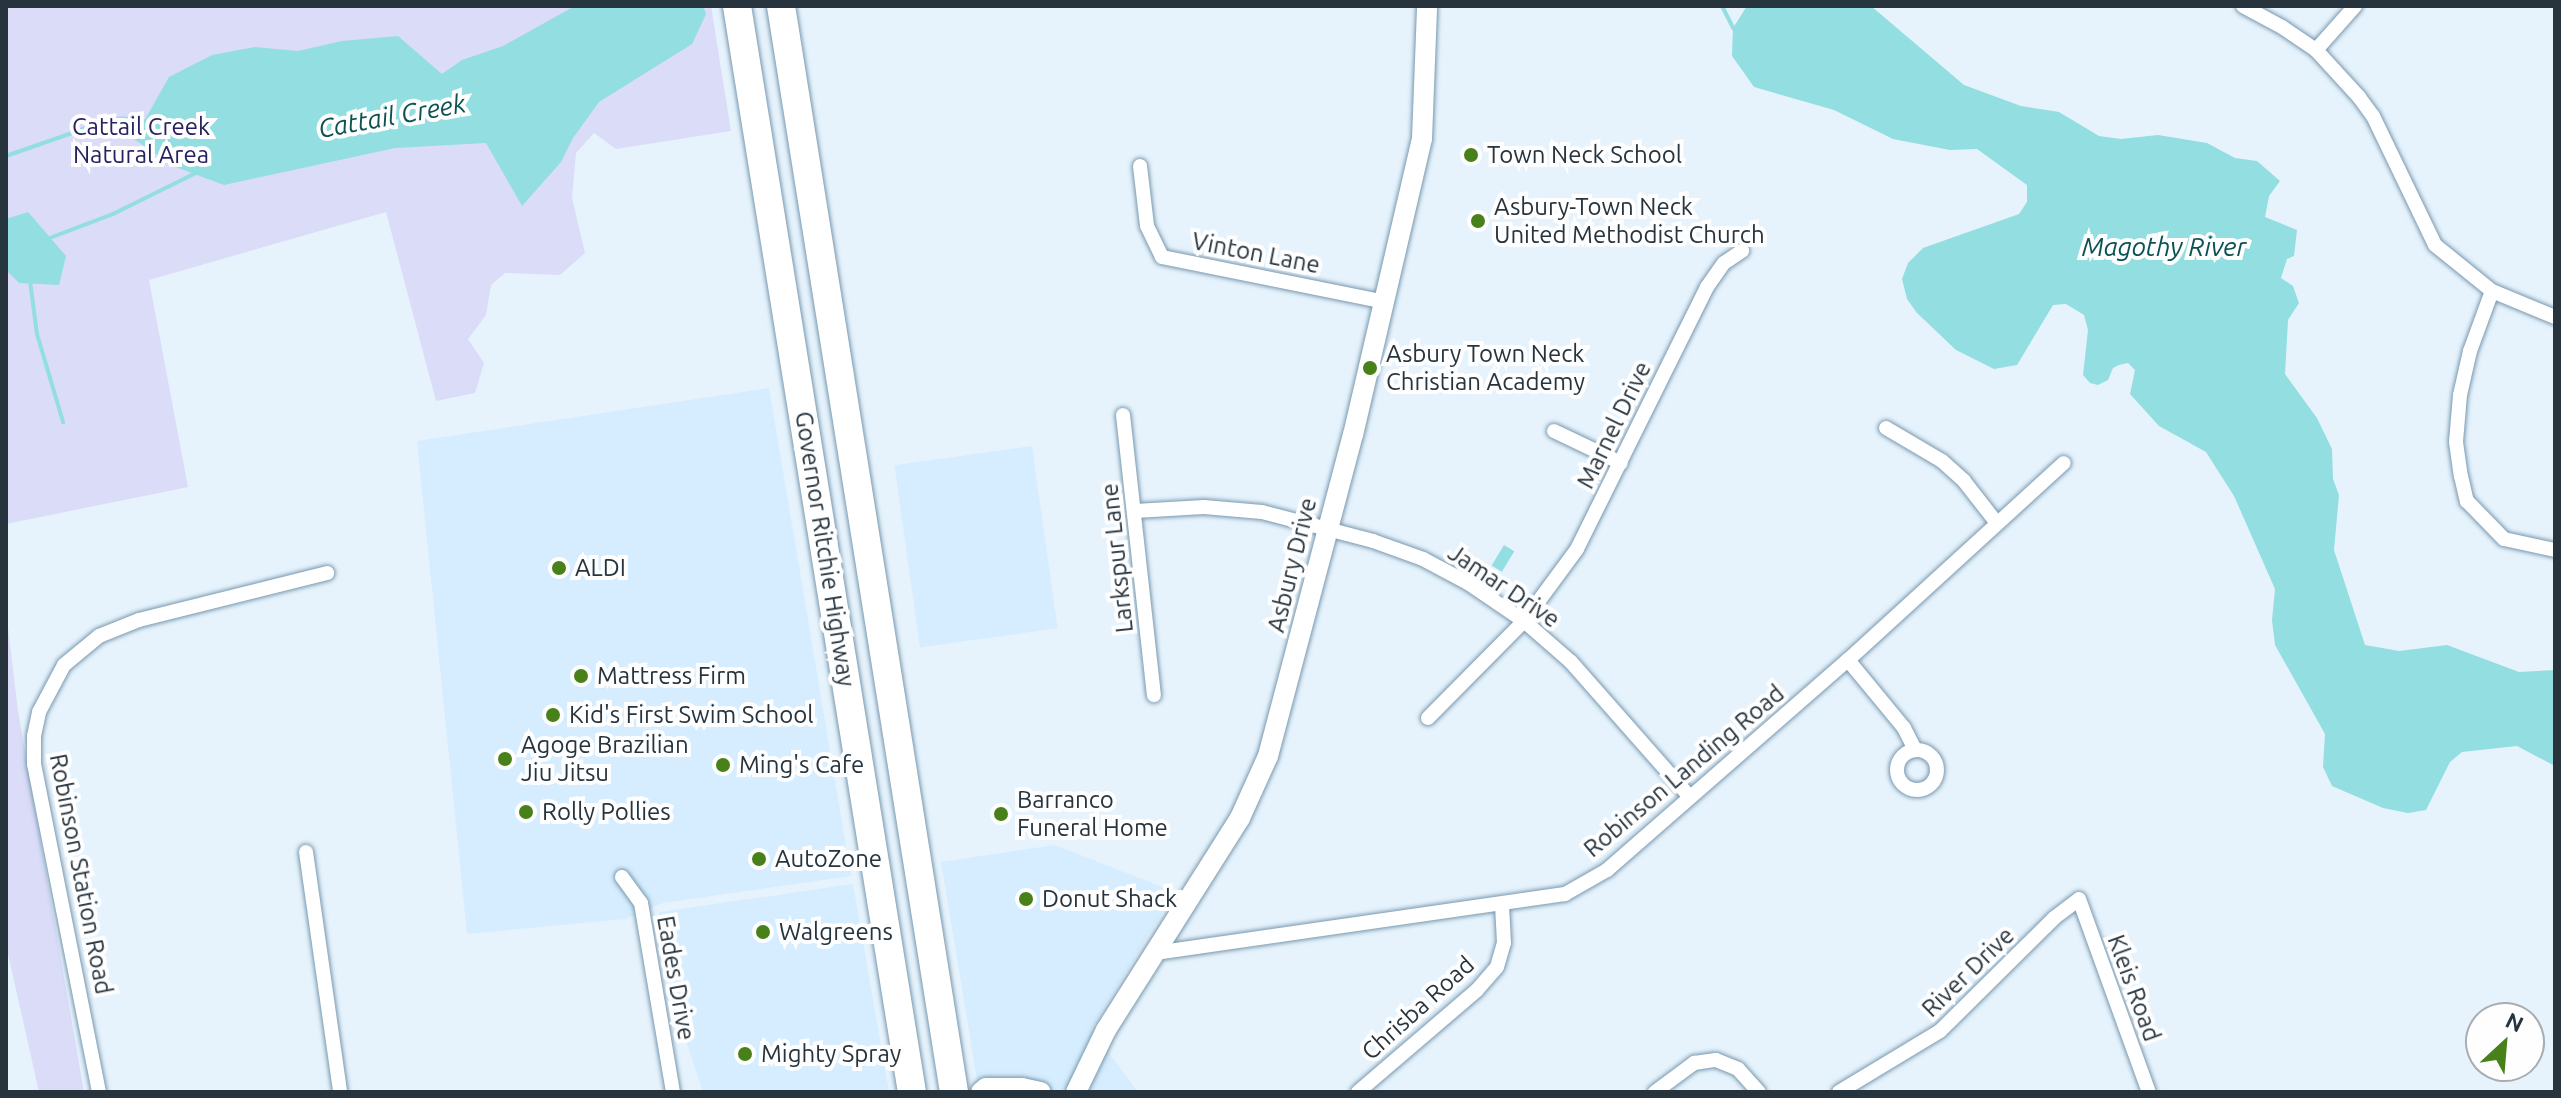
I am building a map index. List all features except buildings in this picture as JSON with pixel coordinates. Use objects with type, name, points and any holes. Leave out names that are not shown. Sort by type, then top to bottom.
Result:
[{"type":"highway","name":"Governor Ritchie Highway","points":[[737,6],[912,1092]]},
{"type":"highway","name":"Governor Ritchie Highway","points":[[781,6],[954,1092]]},
{"type":"street","name":"Asbury Drive","points":[[1076,1092],[1106,1030],[1240,818],[1268,756],[1288,690],[1386,302],[1422,139],[1427,6]]},
{"type":"street","points":[[2243,6],[2316,50],[2373,116],[2435,245],[2492,291],[2555,317]]},
{"type":"street","points":[[2316,50],[2355,6]]},
{"type":"street","name":"Vinton Lane","points":[[1140,166],[1147,226],[1162,257],[1386,302]]},
{"type":"street","name":"Marnel Drive","points":[[1428,718],[1524,621],[1577,549],[1707,287],[1724,263],[1742,251]]},
{"type":"street","points":[[2492,291],[2470,349],[2460,395],[2456,442],[2467,501],[2504,539],[2555,550]]},
{"type":"street","name":"Larkspur Lane","points":[[1123,415],[1154,695]]},
{"type":"street","points":[[1886,428],[1942,461],[1964,481],[1996,522]]},
{"type":"street","points":[[1554,431],[1621,463]]},
{"type":"street","name":"Robinson Landing Road","points":[[1155,953],[1565,894],[1607,870],[1848,660],[2064,463]]},
{"type":"street","name":"Jamar Drive","points":[[1135,511],[1218,508],[1262,512],[1327,528],[1423,559],[1468,583],[1524,621],[1571,662],[1690,797]]},
{"type":"street","name":"Robinson Station Road","points":[[99,1092],[34,764],[34,736],[39,712],[64,665],[99,636],[139,620],[327,573]]},
{"type":"street","points":[[1848,660],[1904,728],[1915,750]]},
{"type":"street","points":[[306,852],[340,1092]]},
{"type":"street","name":"Eades Drive","points":[[622,877],[641,903],[673,1092]]},
{"type":"street","name":"River Drive","points":[[1839,1092],[1940,1031],[2054,918],[2079,899]]},
{"type":"street","name":"Kleis Road","points":[[2079,899],[2149,1092]]},
{"type":"street","name":"Chrisba Road","points":[[1358,1092],[1477,990],[1497,967],[1504,943],[1502,905]]},
{"type":"street","points":[[1655,1092],[1694,1063],[1716,1060],[1738,1069],[1759,1092]]},
{"type":"street","points":[[981,1092],[986,1088],[1022,1088],[1041,1092]]},
{"type":"shaded area","points":[[769,388],[851,876],[663,903],[625,919],[467,934],[417,441]]},
{"type":"shaded area","points":[[1032,446],[1058,628],[920,648],[894,465]]},
{"type":"shaded area","points":[[1055,845],[1175,892],[1091,1029],[1138,1092],[979,1092],[941,862]]},
{"type":"shaded area","points":[[853,884],[889,1092],[703,1092],[674,1005],[659,912]]},
{"type":"green space","name":"Cattail Creek Natural Area","points":[[6,6],[711,6],[731,131],[616,149],[594,133],[576,153],[572,198],[585,253],[560,275],[505,273],[491,285],[486,315],[468,339],[484,363],[475,393],[436,401],[386,212],[149,280],[188,487],[6,524]]},
{"type":"green space","points":[[6,611],[18,711],[84,1092],[39,1092],[6,945]]},
{"type":"water","points":[[575,6],[703,6],[706,14],[692,44],[599,102],[573,138],[561,162],[522,206],[486,143],[395,148],[224,185],[173,166],[134,139],[169,77],[212,55],[255,47],[298,51],[342,41],[398,36],[442,74],[462,60],[503,46]]},
{"type":"water","name":"Magothy River","points":[[1747,6],[1871,6],[1964,85],[2021,106],[2059,112],[2099,136],[2121,139],[2158,135],[2207,143],[2235,158],[2257,161],[2280,181],[2269,196],[2265,217],[2297,230],[2294,256],[2287,259],[2281,278],[2293,286],[2299,303],[2288,320],[2285,374],[2317,418],[2332,449],[2333,479],[2339,495],[2334,550],[2365,645],[2399,651],[2447,645],[2519,672],[2555,670],[2555,766],[2517,746],[2462,752],[2450,762],[2426,810],[2408,813],[2383,808],[2332,786],[2323,767],[2325,734],[2275,645],[2272,620],[2275,589],[2234,496],[2206,452],[2159,426],[2130,394],[2135,370],[2128,363],[2119,365],[2113,368],[2108,380],[2098,385],[2090,383],[2083,375],[2088,330],[2084,315],[2066,304],[2053,305],[2017,365],[1994,369],[1956,350],[1917,313],[1907,299],[1902,279],[1908,263],[1923,248],[2019,214],[2027,202],[2027,185],[1977,149],[1950,150],[1893,139],[1834,110],[1754,87],[1732,56],[1733,28]]},
{"type":"water","points":[[28,212],[66,256],[59,285],[19,283],[6,270],[6,219]]},
{"type":"water","points":[[1504,545],[1514,551],[1502,572],[1492,566]]},
{"type":"waterway","name":"Cattail Creek","points":[[1722,6],[1733,28]]},
{"type":"waterway","name":"Cattail Creek","points":[[6,156],[112,119],[136,118],[148,123]]},
{"type":"waterway","name":"Cattail Creek","points":[[47,239],[113,214],[196,173]]},
{"type":"waterway","points":[[30,281],[37,334],[63,422]]},
{"type":"place","name":"Town Neck School","points":[[1471,155]]},
{"type":"place","name":"Asbury-Town Neck United Methodist Church","points":[[1478,221]]},
{"type":"place","name":"Asbury Town Neck Christian Academy","points":[[1370,368]]},
{"type":"place","name":"ALDI","points":[[559,568]]},
{"type":"place","name":"Mattress Firm","points":[[581,676]]},
{"type":"place","name":"Kid's First Swim School","points":[[553,715]]},
{"type":"place","name":"Agoge Brazilian Jiu Jitsu","points":[[505,759]]},
{"type":"place","name":"Ming's Cafe","points":[[723,765]]},
{"type":"place","name":"Rolly Pollies","points":[[526,812]]},
{"type":"place","name":"Barranco Funeral Home","points":[[1001,814]]},
{"type":"place","name":"AutoZone","points":[[759,859]]},
{"type":"place","name":"Donut Shack","points":[[1026,899]]},
{"type":"place","name":"Walgreens","points":[[763,932]]},
{"type":"place","name":"Mighty Spray","points":[[745,1054]]}]
